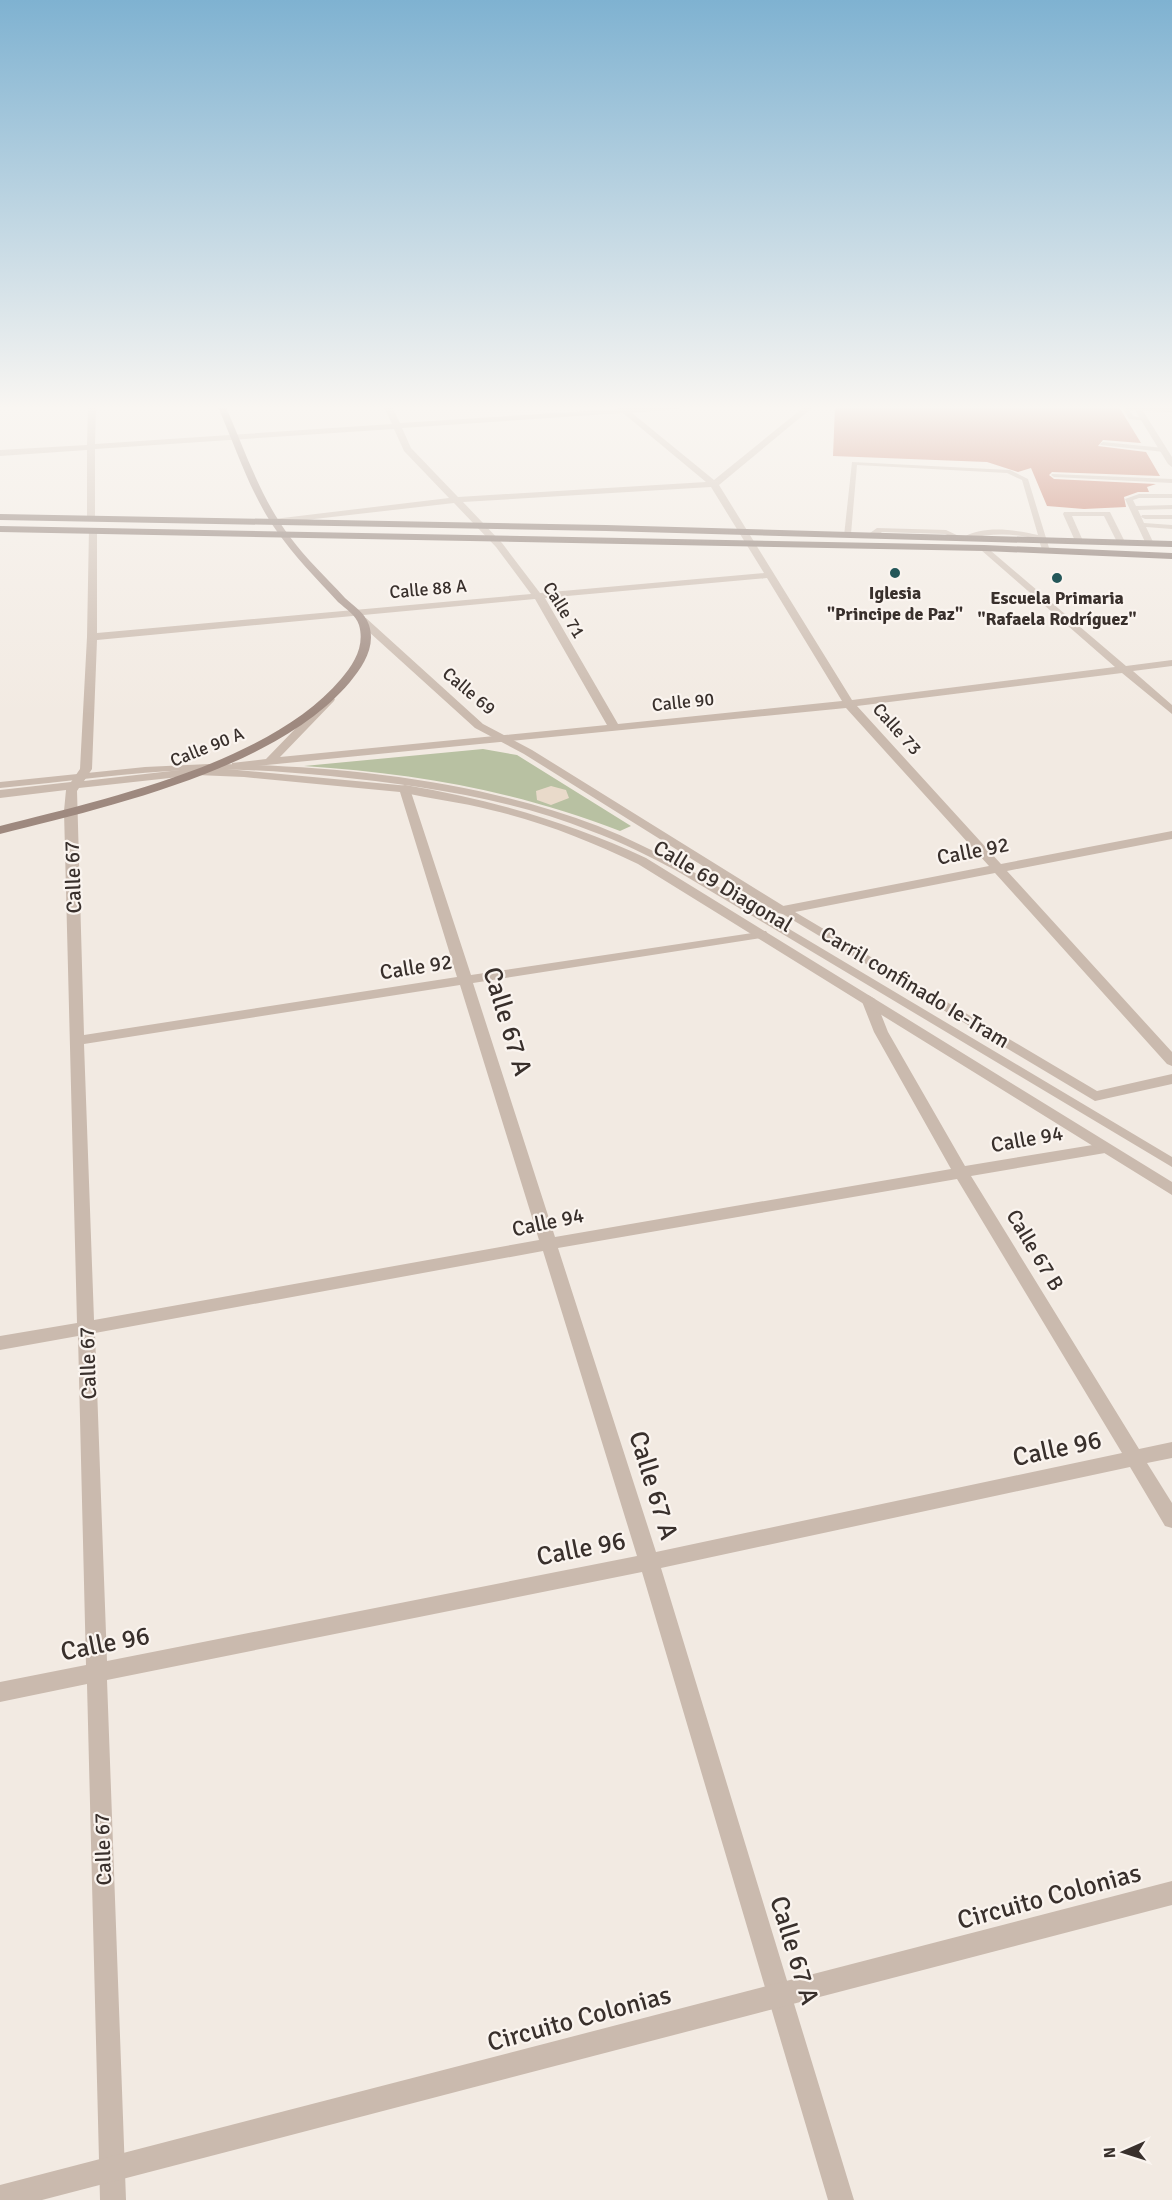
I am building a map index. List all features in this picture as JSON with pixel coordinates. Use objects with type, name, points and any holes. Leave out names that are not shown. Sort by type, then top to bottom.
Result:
[{"type":"main road","name":"Calle 69","points":[[268,510],[282,534],[358,616]]},
{"type":"main road","points":[[0,517],[847,534],[1172,544]]},
{"type":"main road","points":[[0,529],[750,543],[1172,556]]},
{"type":"main road","name":"Calle 90 A","points":[[0,830],[111,801],[201,769],[264,743],[306,717],[349,680],[361,659],[365,640],[358,616]]},
{"type":"street","points":[[90,510],[90,519]]},
{"type":"street","points":[[274,522],[375,510]]},
{"type":"street","name":"Calle 71","points":[[465,510],[492,538],[538,597],[614,727]]},
{"type":"street","name":"Calle 73","points":[[729,510],[849,704],[1172,1061]]},
{"type":"street","name":"Calle 67","points":[[92,530],[92,637],[86,769],[75,785],[70,811],[114,2200]]},
{"type":"street","points":[[984,549],[1172,711]]},
{"type":"street","name":"Calle 88 A","points":[[92,637],[358,616],[768,575]]},
{"type":"street","name":"Calle 69","points":[[358,616],[479,726],[503,738],[783,910],[1095,1096],[1172,1079]]},
{"type":"street","name":"Calle 90","points":[[201,769],[271,760],[849,704],[1172,663]]},
{"type":"street","points":[[271,760],[337,692]]},
{"type":"street","points":[[0,794],[57,789],[201,769]]},
{"type":"street","name":"Calle 69 Diagonal","points":[[201,769],[442,794],[521,814],[592,838],[642,861],[1172,1189]]},
{"type":"street","name":"Calle 67 A","points":[[405,789],[648,1562],[841,2200]]},
{"type":"street","name":"Calle 92","points":[[783,910],[1172,835]]},
{"type":"street","name":"Calle 92","points":[[78,1040],[761,934]]},
{"type":"street","name":"Calle 67 B","points":[[868,999],[881,1032],[961,1173],[1172,1520]]},
{"type":"street","name":"Calle 94","points":[[0,1344],[549,1244],[1105,1148]]},
{"type":"street","name":"Calle 96","points":[[0,1692],[648,1562],[1172,1450]]},
{"type":"street","name":"Circuito Colonias","points":[[0,2198],[1172,1893]]},
{"type":"lane","points":[[847,534],[849,510]]},
{"type":"lane","points":[[1034,510],[1046,551]]},
{"type":"lane","points":[[1135,510],[1150,544]]},
{"type":"lane","points":[[1078,541],[1067,514],[1107,514],[1121,542]]},
{"type":"lane","points":[[1138,516],[1172,517]]},
{"type":"lane","points":[[1142,525],[1172,527]]},
{"type":"lane","name":"Carril confinado Ie-Tram","points":[[222,768],[334,774],[448,789],[529,807],[614,836],[681,869],[1172,1163]]},
{"type":"lane","points":[[0,785],[75,785]]},
{"type":"green space","points":[[483,749],[517,755],[631,826],[620,831],[543,805],[465,786],[385,773],[304,766]]},
{"type":"shaded area","points":[[551,786],[566,790],[569,798],[551,805],[537,800],[536,791]]},
{"type":"place","name":"Iglesia \"Principe de Paz\"","points":[[895,573]]},
{"type":"place","name":"Escuela Primaria \"Rafaela Rodríguez\"","points":[[1057,578]]}]
